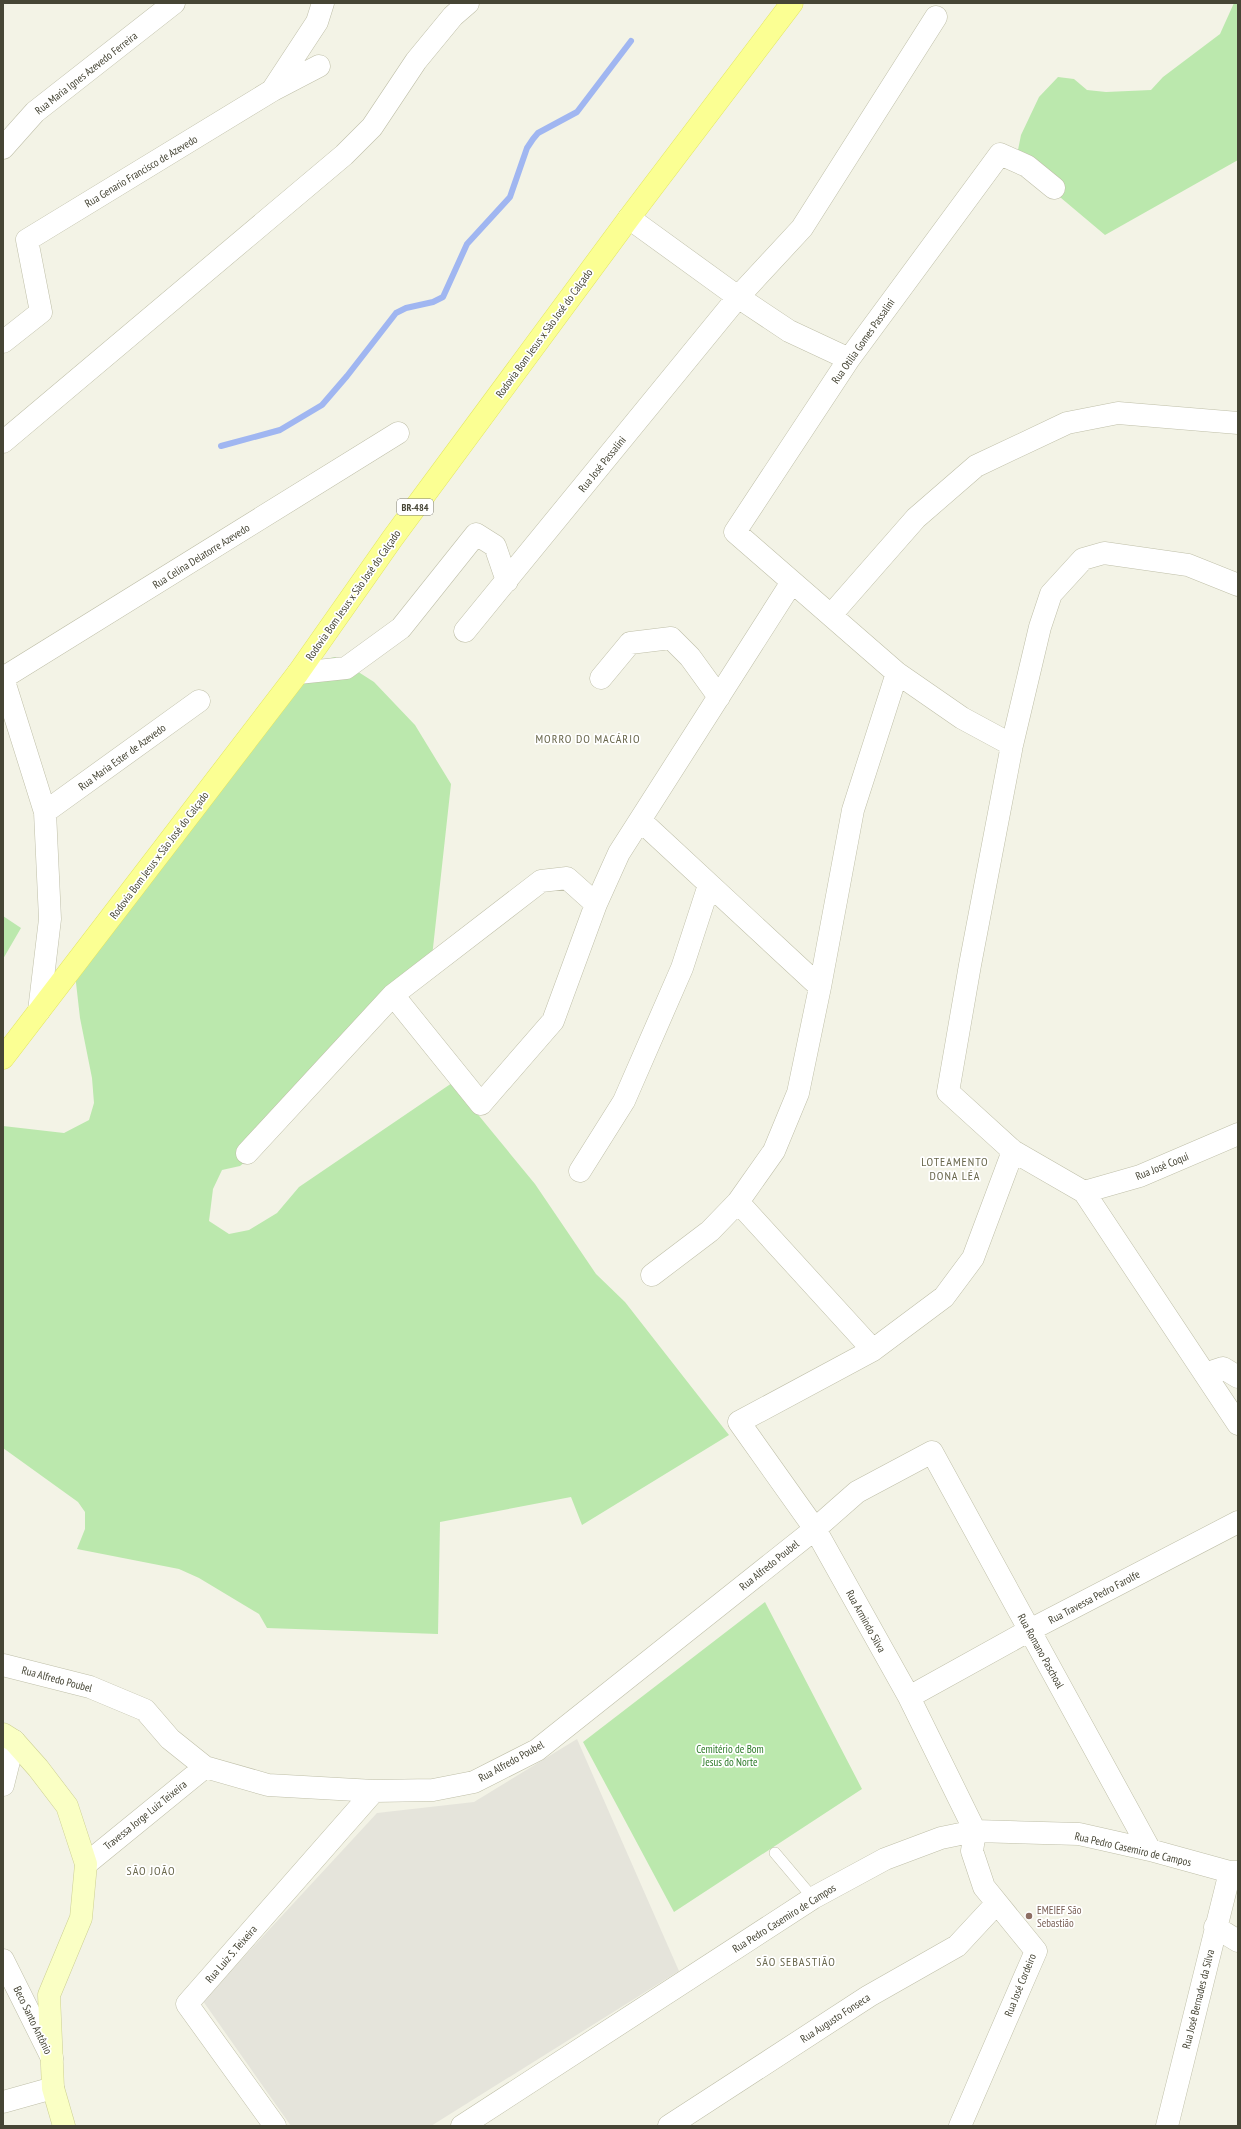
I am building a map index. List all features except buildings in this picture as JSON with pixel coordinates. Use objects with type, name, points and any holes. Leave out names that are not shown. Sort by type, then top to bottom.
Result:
[{"type":"main road","name":"Rodovia Bom Jesus x São José do Calçado","points":[[39,1011],[298,673],[392,539],[629,218],[792,3]]},
{"type":"main road","name":"BR-484","points":[[3,1058],[39,1011]]},
{"type":"street","name":"Rua Maria Ignes Azevedo Ferreira","points":[[3,148],[35,112],[174,3]]},
{"type":"street","points":[[273,90],[317,22],[323,3]]},
{"type":"street","points":[[3,442],[212,264],[344,156],[372,127],[416,61],[453,16],[468,3]]},
{"type":"street","name":"Rua José Passalini","points":[[465,631],[738,297],[802,228],[936,17]]},
{"type":"street","name":"Rua Genario Francisco de Azevedo","points":[[3,342],[40,312],[27,240],[273,90],[319,66]]},
{"type":"street","name":"Rua Otilia Gomes Passalini","points":[[792,582],[735,532],[849,359],[1000,154],[1027,166],[1054,188]]},
{"type":"street","points":[[629,218],[738,297],[789,331],[849,359]]},
{"type":"street","points":[[830,615],[916,518],[976,466],[1067,422],[1118,413],[1238,423]]},
{"type":"street","name":"Rua Celina Delatorre Azevedo","points":[[3,678],[398,433]]},
{"type":"street","points":[[298,673],[346,668],[401,628],[476,534],[495,546],[507,581]]},
{"type":"street","points":[[1238,585],[1188,565],[1104,553],[1083,559],[1051,594],[1040,627],[1012,745],[971,958],[948,1092],[1013,1152],[1084,1192],[1238,1424]]},
{"type":"street","points":[[393,996],[481,1104],[553,1021],[596,904],[619,853],[641,821],[792,582],[897,673],[962,718],[1012,745]]},
{"type":"street","points":[[601,678],[630,644],[671,638],[690,657],[720,697]]},
{"type":"street","points":[[652,1275],[710,1231],[738,1202],[774,1151],[798,1093],[820,987],[853,810],[897,673]]},
{"type":"street","points":[[3,678],[45,812],[50,919],[39,1011]]},
{"type":"street","name":"Rua Maria Ester de Azevedo","points":[[45,812],[199,701]]},
{"type":"street","points":[[641,821],[820,987]]},
{"type":"street","points":[[247,1153],[393,996],[541,881],[567,878],[596,904]]},
{"type":"street","points":[[580,1171],[624,1101],[682,968],[709,885]]},
{"type":"street","name":"Rua José Coqui","points":[[1084,1192],[1140,1176],[1238,1134]]},
{"type":"street","points":[[738,1202],[873,1350],[944,1297],[973,1258],[1013,1152]]},
{"type":"street","name":"Rua Armindo Silva","points":[[873,1350],[739,1422],[815,1529],[909,1697],[975,1831]]},
{"type":"street","points":[[1205,1374],[1223,1368],[1238,1377]]},
{"type":"street","name":"Rua Alfredo Poubel","points":[[3,1665],[90,1687],[145,1710],[170,1739],[205,1767],[268,1785],[374,1792],[433,1790],[474,1782],[537,1750],[815,1529],[857,1492],[932,1452]]},
{"type":"street","name":"Rua Romano Paschoal","points":[[932,1452],[1150,1850]]},
{"type":"street","name":"Rua Travessa Pedro Farolfe","points":[[909,1697],[1030,1630],[1238,1522]]},
{"type":"street","points":[[3,1785],[8,1737]]},
{"type":"street","points":[[8,1737],[38,1768],[67,1806],[86,1864],[82,1918],[49,1995],[53,2088],[64,2126]]},
{"type":"street","name":"Travessa Jorge Luiz Teixeira","points":[[86,1864],[205,1767]]},
{"type":"street","name":"Rua Luiz S. Teixeira","points":[[275,2126],[187,2004],[374,1792]]},
{"type":"street","name":"Rua Pedro Casemiro de Campos","points":[[462,2126],[813,1898],[885,1859],[941,1838],[975,1831],[1079,1834],[1150,1850],[1234,1872]]},
{"type":"street","name":"Rua José Cordeiro","points":[[960,2126],[1036,1951],[996,1904],[984,1887],[972,1851],[975,1831]]},
{"type":"street","name":"Rua José Bernades da Silva","points":[[1167,2126],[1215,1927],[1234,1872]]},
{"type":"street","name":"Rua Augusto Fonseca","points":[[669,2126],[869,1996],[957,1946],[996,1904]]},
{"type":"street","points":[[1215,1927],[1238,1941]]},
{"type":"street","name":"Beco Santo Antônio","points":[[3,1960],[52,2058]]},
{"type":"street","points":[[3,2102],[53,2088]]},
{"type":"lane","points":[[775,1853],[813,1898]]},
{"type":"shaded area","points":[[577,1739],[679,1971],[431,2126],[291,2126],[203,2001],[377,1813],[474,1802]]},
{"type":"green space","points":[[1234,3],[1238,3],[1238,160],[1105,235],[1016,160],[1021,135],[1039,97],[1058,77],[1074,79],[1087,90],[1106,92],[1151,90],[1163,77],[1220,34]]},
{"type":"green space","points":[[335,657],[374,682],[415,725],[451,784],[431,966],[263,1147],[240,1166],[222,1170],[213,1189],[209,1221],[229,1234],[249,1230],[277,1213],[299,1187],[452,1083],[535,1184],[596,1274],[625,1302],[729,1435],[582,1525],[571,1497],[440,1522],[438,1634],[267,1628],[259,1614],[199,1578],[179,1569],[77,1549],[85,1529],[85,1512],[78,1502],[3,1448],[3,1126],[64,1133],[89,1120],[94,1103],[92,1078],[80,1018],[75,974],[317,661]]},
{"type":"green space","points":[[3,916],[21,928],[3,959]]},
{"type":"green space","name":"Cemitério de Bom Jesus do Norte","points":[[765,1602],[862,1789],[674,1912],[583,1742]]},
{"type":"waterway","points":[[221,446],[280,430],[322,405],[347,376],[396,313],[406,308],[433,302],[443,297],[467,244],[510,197],[527,148],[533,139],[538,133],[577,112],[631,41]]},
{"type":"place","name":"EMEIEF São Sebastião","points":[[1029,1916]]},
{"type":"district","name":"MORRO DO MACÁRIO","points":[[588,738]]},
{"type":"district","name":"LOTEAMENTO DONA LÉA","points":[[955,1168]]},
{"type":"district","name":"SÃO JOÃO","points":[[151,1870]]},
{"type":"district","name":"SÃO SEBASTIÃO","points":[[796,1961]]}]
